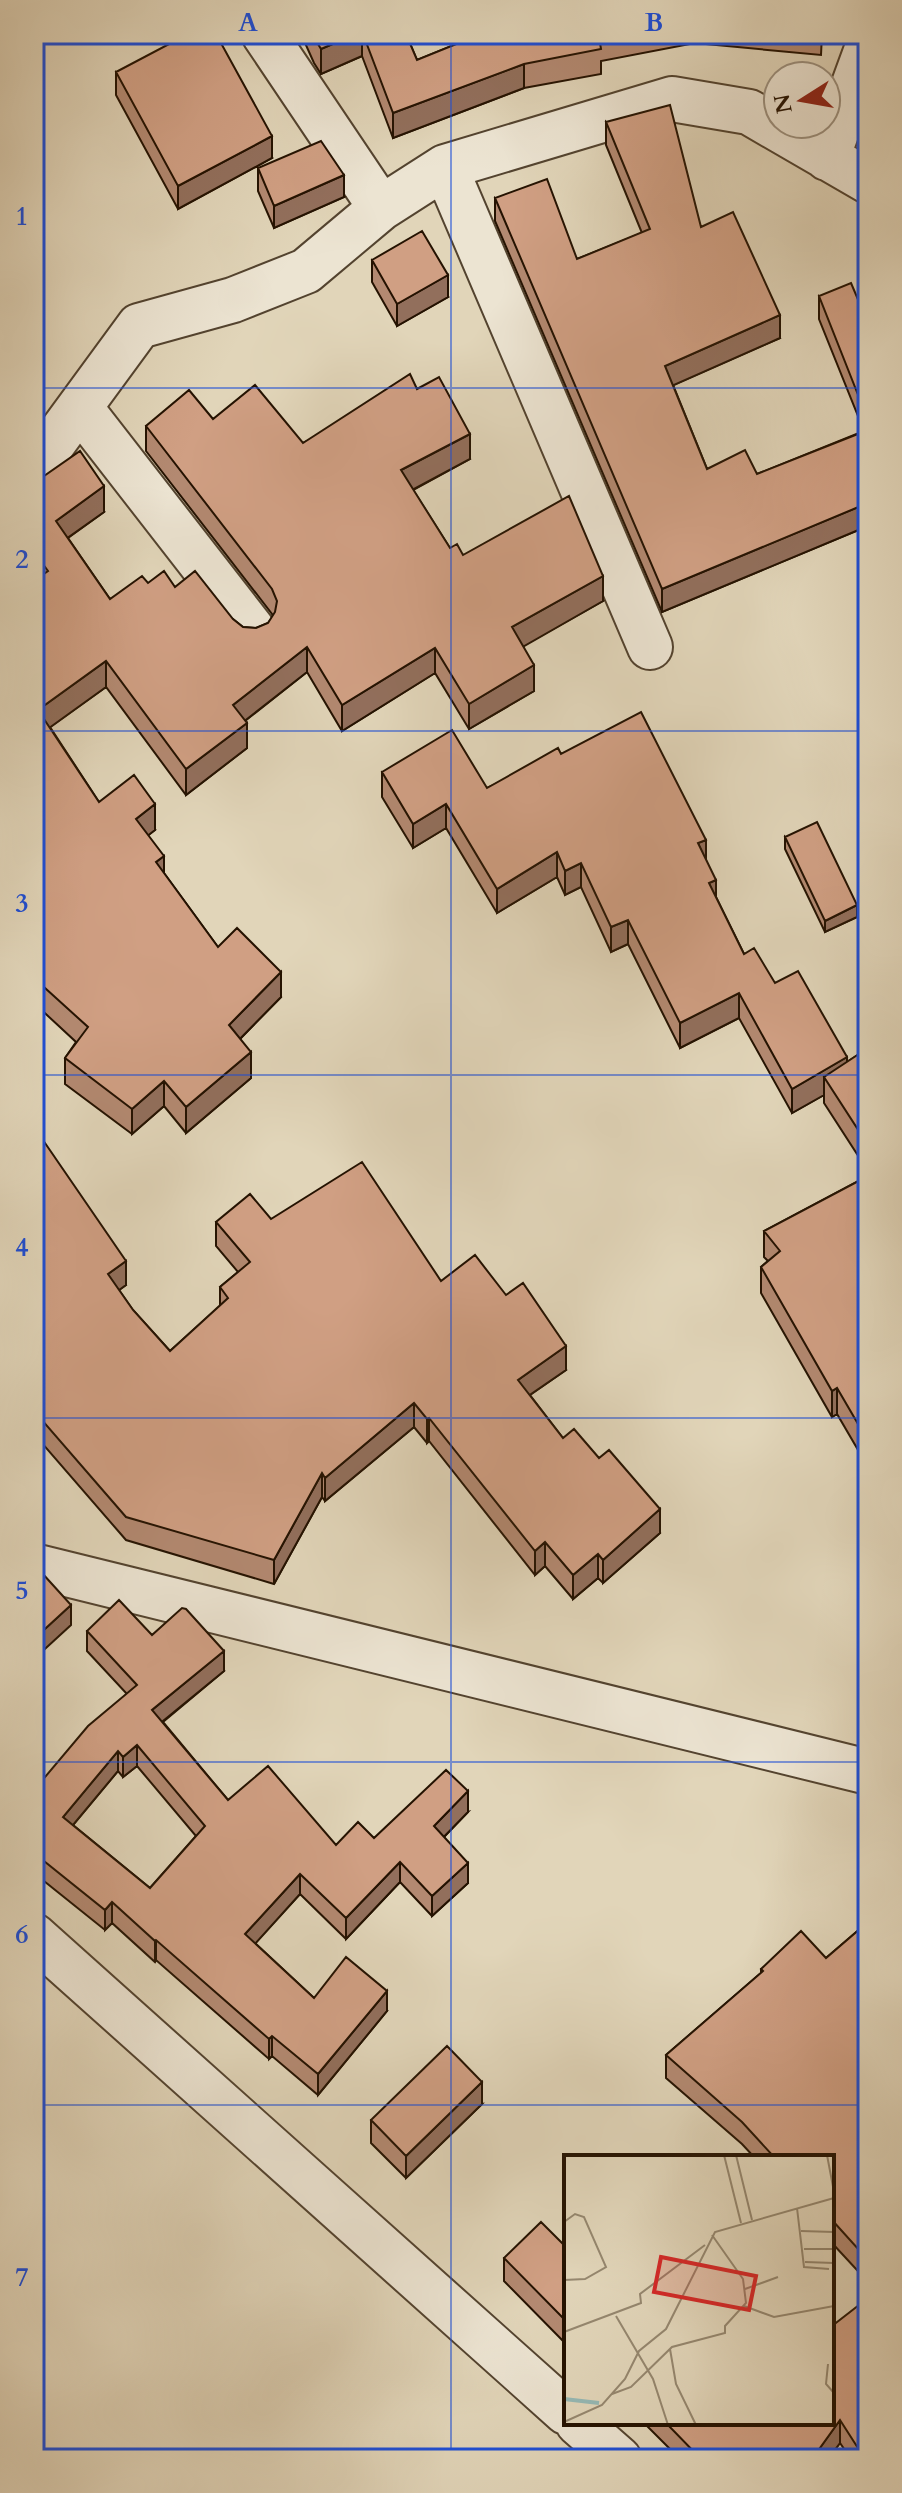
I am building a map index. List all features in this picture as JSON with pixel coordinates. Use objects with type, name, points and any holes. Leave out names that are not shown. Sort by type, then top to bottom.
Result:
[{"type":"street","points":[[264,34],[381,208]]},
{"type":"street","points":[[827,158],[868,46]]},
{"type":"street","points":[[34,465],[81,409],[139,326],[233,300],[306,271],[381,208],[445,167],[672,99],[749,112],[868,181]]},
{"type":"street","points":[[445,167],[650,647]]},
{"type":"street","points":[[81,409],[252,629]]},
{"type":"street","points":[[34,1566],[868,1772]]},
{"type":"street","points":[[34,1936],[564,2410]]},
{"type":"street","points":[[580,2425],[619,2459]]},
{"type":"building","points":[[188,34],[216,34],[272,136],[178,186],[116,72]]},
{"type":"building","points":[[312,34],[356,34],[321,49]]},
{"type":"building","points":[[363,34],[406,34],[417,60],[481,34],[613,34],[599,37],[601,49],[524,64],[393,113]]},
{"type":"building","points":[[868,94],[868,112],[862,110]]},
{"type":"building","points":[[670,105],[701,227],[733,212],[780,315],[665,366],[707,469],[745,450],[757,474],[868,430],[868,503],[662,589],[495,198],[547,179],[577,259],[650,229],[606,122]]},
{"type":"building","points":[[321,141],[344,175],[274,206],[258,168]]},
{"type":"building","points":[[422,231],[448,275],[397,304],[372,260]]},
{"type":"building","points":[[851,283],[868,323],[868,420],[819,296]]},
{"type":"building","points":[[410,374],[417,389],[439,377],[470,434],[401,470],[450,548],[457,544],[463,555],[569,496],[603,576],[512,627],[534,665],[469,704],[435,648],[342,705],[307,647],[233,705],[247,723],[186,769],[106,661],[38,710],[99,802],[134,775],[155,804],[136,819],[164,856],[156,862],[218,947],[237,928],[281,972],[229,1025],[251,1052],[186,1107],[164,1081],[132,1109],[65,1058],[88,1027],[34,978],[34,581],[48,571],[34,552],[34,483],[80,451],[104,486],[56,521],[110,599],[142,576],[148,583],[164,571],[175,587],[195,571],[233,619],[243,627],[256,628],[268,623],[275,612],[277,601],[272,589],[146,426],[189,390],[213,419],[255,385],[303,443]]},
{"type":"building","points":[[641,712],[706,840],[698,843],[716,880],[709,883],[744,954],[754,948],[775,983],[798,971],[847,1057],[792,1089],[739,993],[680,1023],[628,920],[611,927],[581,863],[565,871],[557,852],[497,889],[446,804],[413,824],[382,772],[452,730],[487,788],[558,748],[561,754]]},
{"type":"building","points":[[817,822],[857,905],[825,921],[785,837]]},
{"type":"building","points":[[868,1048],[868,1145],[824,1077]]},
{"type":"building","points":[[45,1143],[126,1261],[108,1274],[133,1310],[170,1351],[228,1298],[220,1287],[250,1262],[216,1222],[250,1194],[271,1219],[362,1162],[441,1281],[475,1255],[506,1295],[523,1283],[566,1346],[518,1380],[563,1438],[574,1429],[599,1458],[609,1450],[660,1509],[603,1560],[598,1554],[573,1575],[545,1542],[535,1551],[414,1403],[325,1478],[322,1473],[274,1560],[126,1517],[34,1411],[34,1153]]},
{"type":"building","points":[[868,1176],[868,1441],[837,1388],[832,1391],[761,1267],[780,1251],[764,1231]]},
{"type":"building","points":[[34,1571],[42,1573],[71,1605],[34,1639]]},
{"type":"building","points":[[119,1600],[152,1635],[182,1608],[224,1651],[152,1710],[228,1800],[268,1766],[336,1845],[358,1822],[374,1838],[446,1770],[468,1791],[434,1826],[468,1863],[432,1896],[400,1862],[346,1918],[300,1874],[245,1934],[314,1998],[346,1957],[387,1991],[318,2074],[272,2036],[269,2039],[112,1902],[105,1910],[34,1853],[34,1777],[40,1783],[88,1726],[137,1685],[87,1631]],"holes":[[[137,1745],[205,1826],[150,1888],[63,1817],[118,1751],[123,1757]]]},
{"type":"building","points":[[868,1922],[868,2260],[834,2222],[834,2155],[772,2155],[742,2122],[666,2055],[763,1971],[761,1969],[801,1931],[826,1958]]},
{"type":"building","points":[[447,2046],[482,2082],[406,2156],[371,2120]]},
{"type":"building","points":[[541,2222],[564,2245],[564,2319],[504,2258]]},
{"type":"building","points":[[868,2298],[868,2459],[865,2459],[840,2420],[812,2459],[701,2459],[668,2425],[834,2425],[834,2324]]}]
